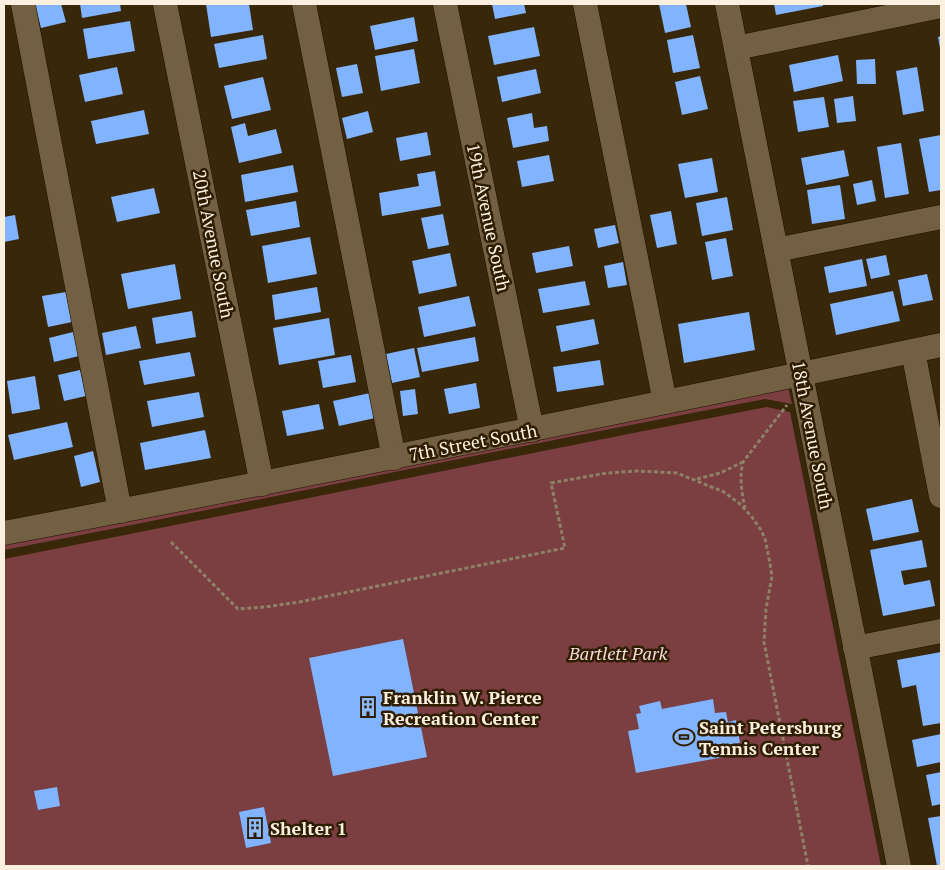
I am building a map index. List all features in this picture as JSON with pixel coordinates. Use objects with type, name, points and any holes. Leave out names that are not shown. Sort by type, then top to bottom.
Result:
[{"type":"street","points":[[23,4],[120,511]]},
{"type":"street","name":"20th Avenue South","points":[[165,4],[262,484]]},
{"type":"street","points":[[304,4],[394,458]]},
{"type":"street","name":"19th Avenue South","points":[[445,4],[532,430]]},
{"type":"street","points":[[585,4],[665,402]]},
{"type":"street","name":"18th Avenue South","points":[[727,4],[899,866]]},
{"type":"street","points":[[736,48],[941,6]]},
{"type":"street","points":[[776,250],[941,217]]},
{"type":"street","name":"7th Street South","points":[[4,533],[394,458],[665,402],[803,384],[913,351],[941,345]]},
{"type":"street","points":[[913,351],[941,496]]},
{"type":"street","points":[[855,648],[941,631]]},
{"type":"path","points":[[746,510],[741,481],[743,462],[803,384]]},
{"type":"path","points":[[695,479],[720,473],[743,462]]},
{"type":"path","points":[[171,542],[238,609],[265,607],[565,548],[551,483],[607,473],[637,471],[677,473],[724,492],[752,517],[763,534],[769,558],[772,576],[766,609],[764,642],[808,866]]},
{"type":"green space","points":[[788,387],[792,404],[765,399],[4,550],[4,543]]},
{"type":"green space","name":"Bartlett Park","points":[[767,407],[790,412],[881,866],[4,866],[4,559]]},
{"type":"building","points":[[35,4],[61,4],[66,22],[41,28]]},
{"type":"building","points":[[80,4],[120,4],[121,11],[82,18]]},
{"type":"building","points":[[206,4],[249,4],[253,30],[211,37]]},
{"type":"building","points":[[492,4],[524,4],[526,13],[495,19]]},
{"type":"building","points":[[659,4],[686,4],[691,27],[665,33]]},
{"type":"building","points":[[774,4],[823,4],[823,6],[776,15]]},
{"type":"building","points":[[414,17],[418,41],[375,50],[370,26]]},
{"type":"building","points":[[130,21],[135,51],[88,59],[83,29]]},
{"type":"building","points":[[534,27],[540,56],[494,65],[488,36]]},
{"type":"building","points":[[263,35],[267,59],[219,68],[214,44]]},
{"type":"building","points":[[693,35],[700,68],[673,73],[667,40]]},
{"type":"building","points":[[941,36],[941,48],[940,48],[938,37]]},
{"type":"building","points":[[414,49],[420,83],[381,91],[375,56]]},
{"type":"building","points":[[838,55],[843,81],[794,92],[789,65]]},
{"type":"building","points":[[875,59],[876,84],[857,84],[856,60]]},
{"type":"building","points":[[357,64],[363,93],[342,97],[336,68]]},
{"type":"building","points":[[117,67],[123,94],[85,102],[79,75]]},
{"type":"building","points":[[917,67],[924,111],[903,115],[896,71]]},
{"type":"building","points":[[536,69],[541,93],[502,102],[497,77]]},
{"type":"building","points":[[700,76],[708,109],[682,115],[675,82]]},
{"type":"building","points":[[263,77],[271,110],[232,119],[224,86]]},
{"type":"building","points":[[853,96],[856,121],[837,123],[834,99]]},
{"type":"building","points":[[824,97],[829,127],[798,132],[793,101]]},
{"type":"building","points":[[144,110],[149,134],[96,144],[91,121]]},
{"type":"building","points":[[368,111],[373,132],[347,139],[342,118]]},
{"type":"building","points":[[532,113],[534,128],[547,126],[549,141],[513,148],[507,118]]},
{"type":"building","points":[[245,123],[248,136],[276,129],[282,153],[239,163],[231,127]]},
{"type":"building","points":[[427,132],[431,155],[400,161],[396,138]]},
{"type":"building","points":[[941,135],[941,190],[929,192],[919,139]]},
{"type":"building","points":[[901,143],[909,194],[885,198],[877,147]]},
{"type":"building","points":[[844,150],[849,176],[806,185],[801,158]]},
{"type":"building","points":[[549,155],[554,181],[522,187],[517,161]]},
{"type":"building","points":[[712,158],[718,192],[685,198],[678,164]]},
{"type":"building","points":[[293,165],[298,192],[245,202],[241,175]]},
{"type":"building","points":[[435,171],[441,206],[382,216],[379,193],[419,186],[417,174]]},
{"type":"building","points":[[872,180],[876,201],[857,205],[853,184]]},
{"type":"building","points":[[840,185],[845,219],[812,224],[807,190]]},
{"type":"building","points":[[154,188],[160,213],[117,222],[111,197]]},
{"type":"building","points":[[727,197],[733,230],[702,236],[696,203]]},
{"type":"building","points":[[296,201],[300,227],[251,236],[246,210]]},
{"type":"building","points":[[671,211],[677,244],[657,248],[650,215]]},
{"type":"building","points":[[443,214],[449,245],[428,249],[421,218]]},
{"type":"building","points":[[15,215],[19,239],[4,242],[4,217]]},
{"type":"building","points":[[615,225],[619,243],[598,248],[594,229]]},
{"type":"building","points":[[310,237],[317,274],[268,283],[262,246]]},
{"type":"building","points":[[726,238],[733,276],[712,280],[705,242]]},
{"type":"building","points":[[569,246],[573,266],[536,273],[532,253]]},
{"type":"building","points":[[450,253],[457,286],[419,294],[412,261]]},
{"type":"building","points":[[886,255],[890,275],[871,279],[866,259]]},
{"type":"building","points":[[862,259],[867,286],[829,293],[824,267]]},
{"type":"building","points":[[623,262],[627,285],[608,288],[604,266]]},
{"type":"building","points":[[175,264],[181,299],[128,309],[121,274]]},
{"type":"building","points":[[927,274],[933,300],[903,306],[898,280]]},
{"type":"building","points":[[585,281],[590,305],[543,313],[538,289]]},
{"type":"building","points":[[317,287],[321,312],[275,320],[272,295]]},
{"type":"building","points":[[893,291],[900,321],[836,335],[830,304]]},
{"type":"building","points":[[66,292],[72,322],[48,327],[42,296]]},
{"type":"building","points":[[469,296],[476,326],[424,337],[418,307]]},
{"type":"building","points":[[192,311],[196,337],[156,344],[152,318]]},
{"type":"building","points":[[749,312],[755,350],[684,363],[678,324]]},
{"type":"building","points":[[329,318],[335,355],[279,365],[273,328]]},
{"type":"building","points":[[594,319],[599,344],[561,352],[556,326]]},
{"type":"building","points":[[136,326],[141,348],[106,355],[102,333]]},
{"type":"building","points":[[73,332],[79,356],[54,362],[49,338]]},
{"type":"building","points":[[475,337],[479,361],[422,372],[417,348]]},
{"type":"building","points":[[414,348],[420,377],[392,383],[386,354]]},
{"type":"building","points":[[190,352],[195,376],[144,385],[139,361]]},
{"type":"building","points":[[351,355],[356,382],[323,388],[318,361]]},
{"type":"building","points":[[600,360],[604,385],[557,392],[553,367]]},
{"type":"building","points":[[80,370],[86,396],[64,401],[58,375]]},
{"type":"building","points":[[35,376],[40,409],[12,414],[7,381]]},
{"type":"building","points":[[476,383],[480,408],[449,414],[444,389]]},
{"type":"building","points":[[415,389],[418,414],[403,416],[400,391]]},
{"type":"building","points":[[199,392],[204,417],[152,427],[147,401]]},
{"type":"building","points":[[370,393],[375,418],[339,426],[333,401]]},
{"type":"building","points":[[319,404],[324,429],[287,436],[282,411]]},
{"type":"building","points":[[67,422],[73,447],[14,460],[8,435]]},
{"type":"building","points":[[205,430],[211,458],[145,470],[140,443]]},
{"type":"building","points":[[93,451],[100,482],[81,487],[74,456]]},
{"type":"building","points":[[912,499],[919,532],[873,541],[866,509]]},
{"type":"building","points":[[922,540],[927,567],[901,571],[904,585],[930,580],[935,606],[883,616],[870,550]]},
{"type":"building","name":"Franklin W. Pierce Recreation Center","points":[[403,639],[427,757],[333,776],[309,658]]},
{"type":"building","points":[[941,652],[941,723],[923,726],[916,685],[902,688],[897,660]]},
{"type":"building","name":"Saint Petersburg Tennis Center","points":[[713,699],[715,713],[726,712],[728,722],[736,720],[740,743],[733,744],[735,755],[636,773],[628,731],[639,729],[636,714],[641,713],[639,706],[660,701],[662,709]]},
{"type":"building","points":[[941,734],[941,762],[917,767],[912,740]]},
{"type":"building","points":[[941,772],[941,804],[932,806],[926,775]]},
{"type":"building","points":[[57,787],[60,806],[38,810],[34,791]]},
{"type":"building","name":"Shelter 1","points":[[264,807],[271,843],[246,848],[239,812]]},
{"type":"building","points":[[941,816],[941,866],[937,866],[928,818]]},
{"type":"place","name":"Franklin W. Pierce Recreation Center","points":[[368,707]]},
{"type":"place","name":"Saint Petersburg Tennis Center","points":[[684,737]]},
{"type":"place","name":"Shelter 1","points":[[255,828]]}]
